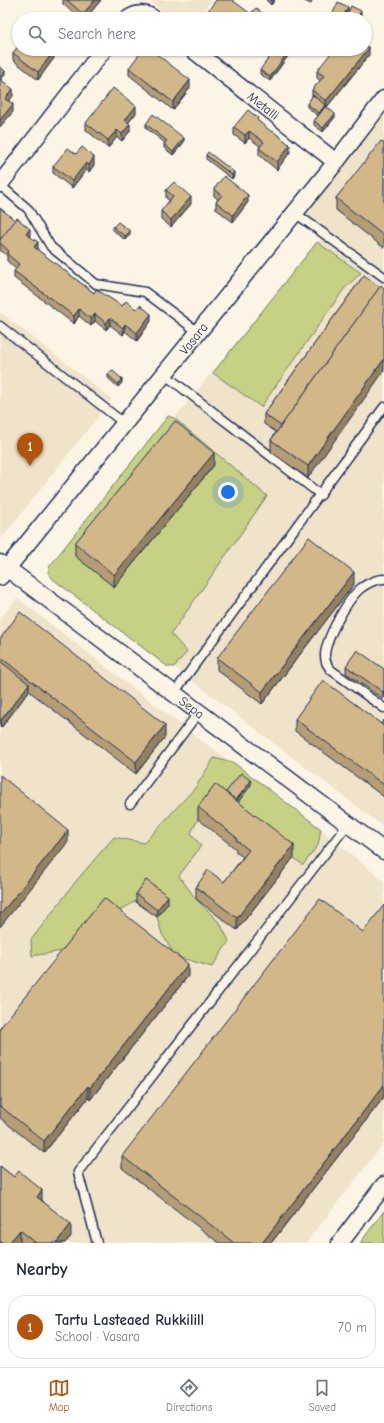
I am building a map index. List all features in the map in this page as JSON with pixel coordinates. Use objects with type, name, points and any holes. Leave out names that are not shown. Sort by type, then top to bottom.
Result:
[{"type":"street","points":[[0,185],[99,56]]},
{"type":"street","name":"Metalli","points":[[201,56],[336,162]]},
{"type":"street","name":"Vasara","points":[[2,570],[125,424],[336,162],[384,99]]},
{"type":"street","name":"Sepa","points":[[2,570],[174,693],[384,851]]},
{"type":"street","points":[[340,1243],[384,1185]]},
{"type":"lane","points":[[0,185],[28,209],[51,247],[96,284],[145,292],[198,332]]},
{"type":"lane","points":[[295,212],[384,277]]},
{"type":"lane","points":[[0,326],[125,424]]},
{"type":"lane","points":[[164,374],[320,495]]},
{"type":"lane","points":[[174,693],[384,407]]},
{"type":"lane","points":[[384,579],[377,579],[360,589],[346,608],[326,644],[325,657],[326,664],[331,670],[384,708]]},
{"type":"lane","points":[[130,804],[199,712]]},
{"type":"lane","points":[[97,1243],[78,1172],[348,824]]},
{"type":"shaded area","points":[[148,0],[212,0],[203,12],[164,12]]},
{"type":"shaded area","points":[[384,99],[384,827],[174,667],[168,667],[54,580],[48,573],[49,567],[168,416],[174,418],[187,403],[324,234],[295,213]]},
{"type":"shaded area","points":[[0,312],[112,399],[0,540]]},
{"type":"shaded area","points":[[17,598],[206,744],[234,763],[321,829],[384,882],[384,1143],[306,1243],[0,1243],[0,619]]},
{"type":"green space","points":[[317,242],[361,273],[344,289],[261,407],[213,373]]},
{"type":"green space","points":[[168,416],[174,418],[267,496],[171,634],[187,652],[174,667],[168,667],[54,580],[48,573],[49,567]]},
{"type":"green space","points":[[214,758],[234,763],[321,829],[318,845],[303,865],[215,796],[198,819],[191,833],[201,846],[179,876],[196,899],[220,923],[229,941],[212,967],[175,956],[162,934],[157,917],[167,903],[136,901],[119,911],[62,951],[32,956],[31,940],[77,880],[114,837],[144,843],[195,788]]},
{"type":"green space","points":[[384,1211],[384,1243],[360,1243]]},
{"type":"building","points":[[67,0],[95,0],[85,12],[81,12]]},
{"type":"building","points":[[216,0],[232,0],[248,12],[207,12]]},
{"type":"building","points":[[338,2],[348,7],[346,12],[333,12]]},
{"type":"building","points":[[351,6],[361,11],[360,12],[348,12]]},
{"type":"building","points":[[256,8],[261,12],[252,12]]},
{"type":"building","points":[[17,56],[50,56],[38,72]]},
{"type":"building","points":[[138,56],[159,56],[190,80],[173,102],[129,68]]},
{"type":"building","points":[[270,56],[285,56],[270,77],[260,70]]},
{"type":"building","points":[[329,56],[363,56],[326,101],[312,90],[324,76],[317,71]]},
{"type":"building","points":[[0,67],[5,71],[0,77]]},
{"type":"building","points":[[0,79],[13,89],[5,99],[13,104],[0,120]]},
{"type":"building","points":[[113,88],[136,106],[125,120],[130,124],[122,134],[117,130],[108,140],[86,123]]},
{"type":"building","points":[[313,95],[325,105],[319,113],[307,104]]},
{"type":"building","points":[[326,106],[335,114],[323,128],[314,121]]},
{"type":"building","points":[[248,110],[258,118],[257,120],[290,145],[277,162],[259,148],[264,142],[249,131],[245,135],[234,127]]},
{"type":"building","points":[[153,114],[184,138],[173,152],[164,144],[167,141],[146,124]]},
{"type":"building","points":[[381,141],[384,143],[384,236],[336,198]]},
{"type":"building","points":[[82,147],[94,157],[89,165],[86,163],[72,181],[53,166],[68,148],[76,154]]},
{"type":"building","points":[[208,152],[234,172],[232,175],[206,155]]},
{"type":"building","points":[[224,176],[248,195],[233,215],[216,202],[222,195],[214,189]]},
{"type":"building","points":[[174,182],[191,197],[171,220],[161,211],[173,196],[166,190]]},
{"type":"building","points":[[0,208],[16,221],[0,240]]},
{"type":"building","points":[[17,218],[30,229],[26,234],[38,242],[34,247],[94,293],[96,289],[122,306],[126,301],[136,309],[140,305],[151,314],[137,333],[125,324],[123,328],[110,318],[106,323],[95,314],[91,319],[79,309],[74,316],[14,271],[19,264],[7,254],[9,251],[0,243],[0,240]]},
{"type":"building","points":[[118,222],[130,231],[125,236],[113,227]]},
{"type":"building","points":[[364,275],[380,287],[281,426],[264,414]]},
{"type":"building","points":[[381,285],[384,288],[384,359],[308,466],[271,440]]},
{"type":"building","points":[[112,370],[122,379],[118,384],[108,375]]},
{"type":"building","points":[[175,421],[214,453],[114,575],[75,543]]},
{"type":"building","points":[[309,537],[354,572],[262,692],[217,658]]},
{"type":"building","points":[[20,612],[165,725],[136,762],[0,657],[0,639]]},
{"type":"building","points":[[357,650],[384,669],[383,692],[346,666]]},
{"type":"building","points":[[0,661],[29,684],[1,720],[0,720]]},
{"type":"building","points":[[323,680],[384,726],[384,785],[295,719]]},
{"type":"building","points":[[241,773],[251,781],[236,800],[226,792]]},
{"type":"building","points":[[0,775],[68,830],[0,915]]},
{"type":"building","points":[[215,784],[294,845],[237,918],[196,887],[208,870],[224,882],[249,850],[236,840],[237,838],[198,807]]},
{"type":"building","points":[[146,880],[168,896],[157,910],[136,894]]},
{"type":"building","points":[[104,898],[188,964],[90,1088],[88,1086],[44,1141],[0,1106],[0,1028]]},
{"type":"building","points":[[320,899],[363,932],[384,905],[384,1085],[262,1243],[234,1243],[122,1156]]},
{"type":"building","points":[[0,1166],[14,1177],[19,1171],[42,1190],[37,1197],[71,1224],[56,1243],[36,1243],[20,1230],[9,1243],[2,1243],[0,1241]]},
{"type":"place","name":"Tartu Lasteaed Rukkilill","points":[[30,466]]}]
